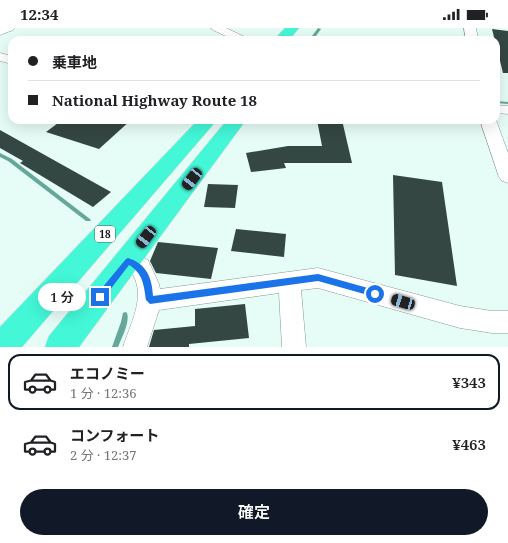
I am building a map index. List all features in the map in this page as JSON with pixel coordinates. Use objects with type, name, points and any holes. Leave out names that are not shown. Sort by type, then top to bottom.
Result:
[{"type":"highway","points":[[285,36],[292,28]]},
{"type":"highway","name":"18","points":[[2,347],[204,124]]},
{"type":"highway","points":[[60,347],[235,124]]},
{"type":"street","points":[[0,32],[9,28]]},
{"type":"street","points":[[217,28],[234,36]]},
{"type":"street","points":[[489,124],[508,177]]},
{"type":"street","points":[[128,261],[140,267],[148,284],[150,300],[135,347]]},
{"type":"street","points":[[150,300],[318,278],[460,318],[492,322],[508,322]]},
{"type":"street","points":[[289,281],[294,347]]},
{"type":"building","points":[[492,29],[508,31],[508,73],[503,73],[500,61],[500,36],[494,36]]},
{"type":"building","points":[[57,124],[127,124],[99,149],[46,132]]},
{"type":"building","points":[[318,124],[343,124],[352,163],[284,163],[286,168],[251,172],[246,153],[288,146],[322,146]]},
{"type":"building","points":[[0,130],[111,192],[93,207],[20,163],[23,161],[0,148]]},
{"type":"building","points":[[393,175],[442,182],[457,286],[395,275]]},
{"type":"building","points":[[208,184],[238,185],[235,208],[204,207]]},
{"type":"building","points":[[236,229],[286,234],[284,257],[231,251]]},
{"type":"building","points":[[158,242],[218,248],[211,279],[156,273],[150,261]]},
{"type":"building","points":[[245,304],[249,338],[189,344],[189,347],[149,347],[154,330],[195,326],[195,309]]},
{"type":"waterway","points":[[314,36],[319,29]]},
{"type":"waterway","points":[[500,102],[508,103]]},
{"type":"waterway","points":[[0,155],[10,160],[88,220]]},
{"type":"waterway","points":[[115,347],[125,315]]},
{"type":"route","points":[[100,297],[128,261],[140,267],[148,284],[150,300],[318,278],[375,294]]}]
